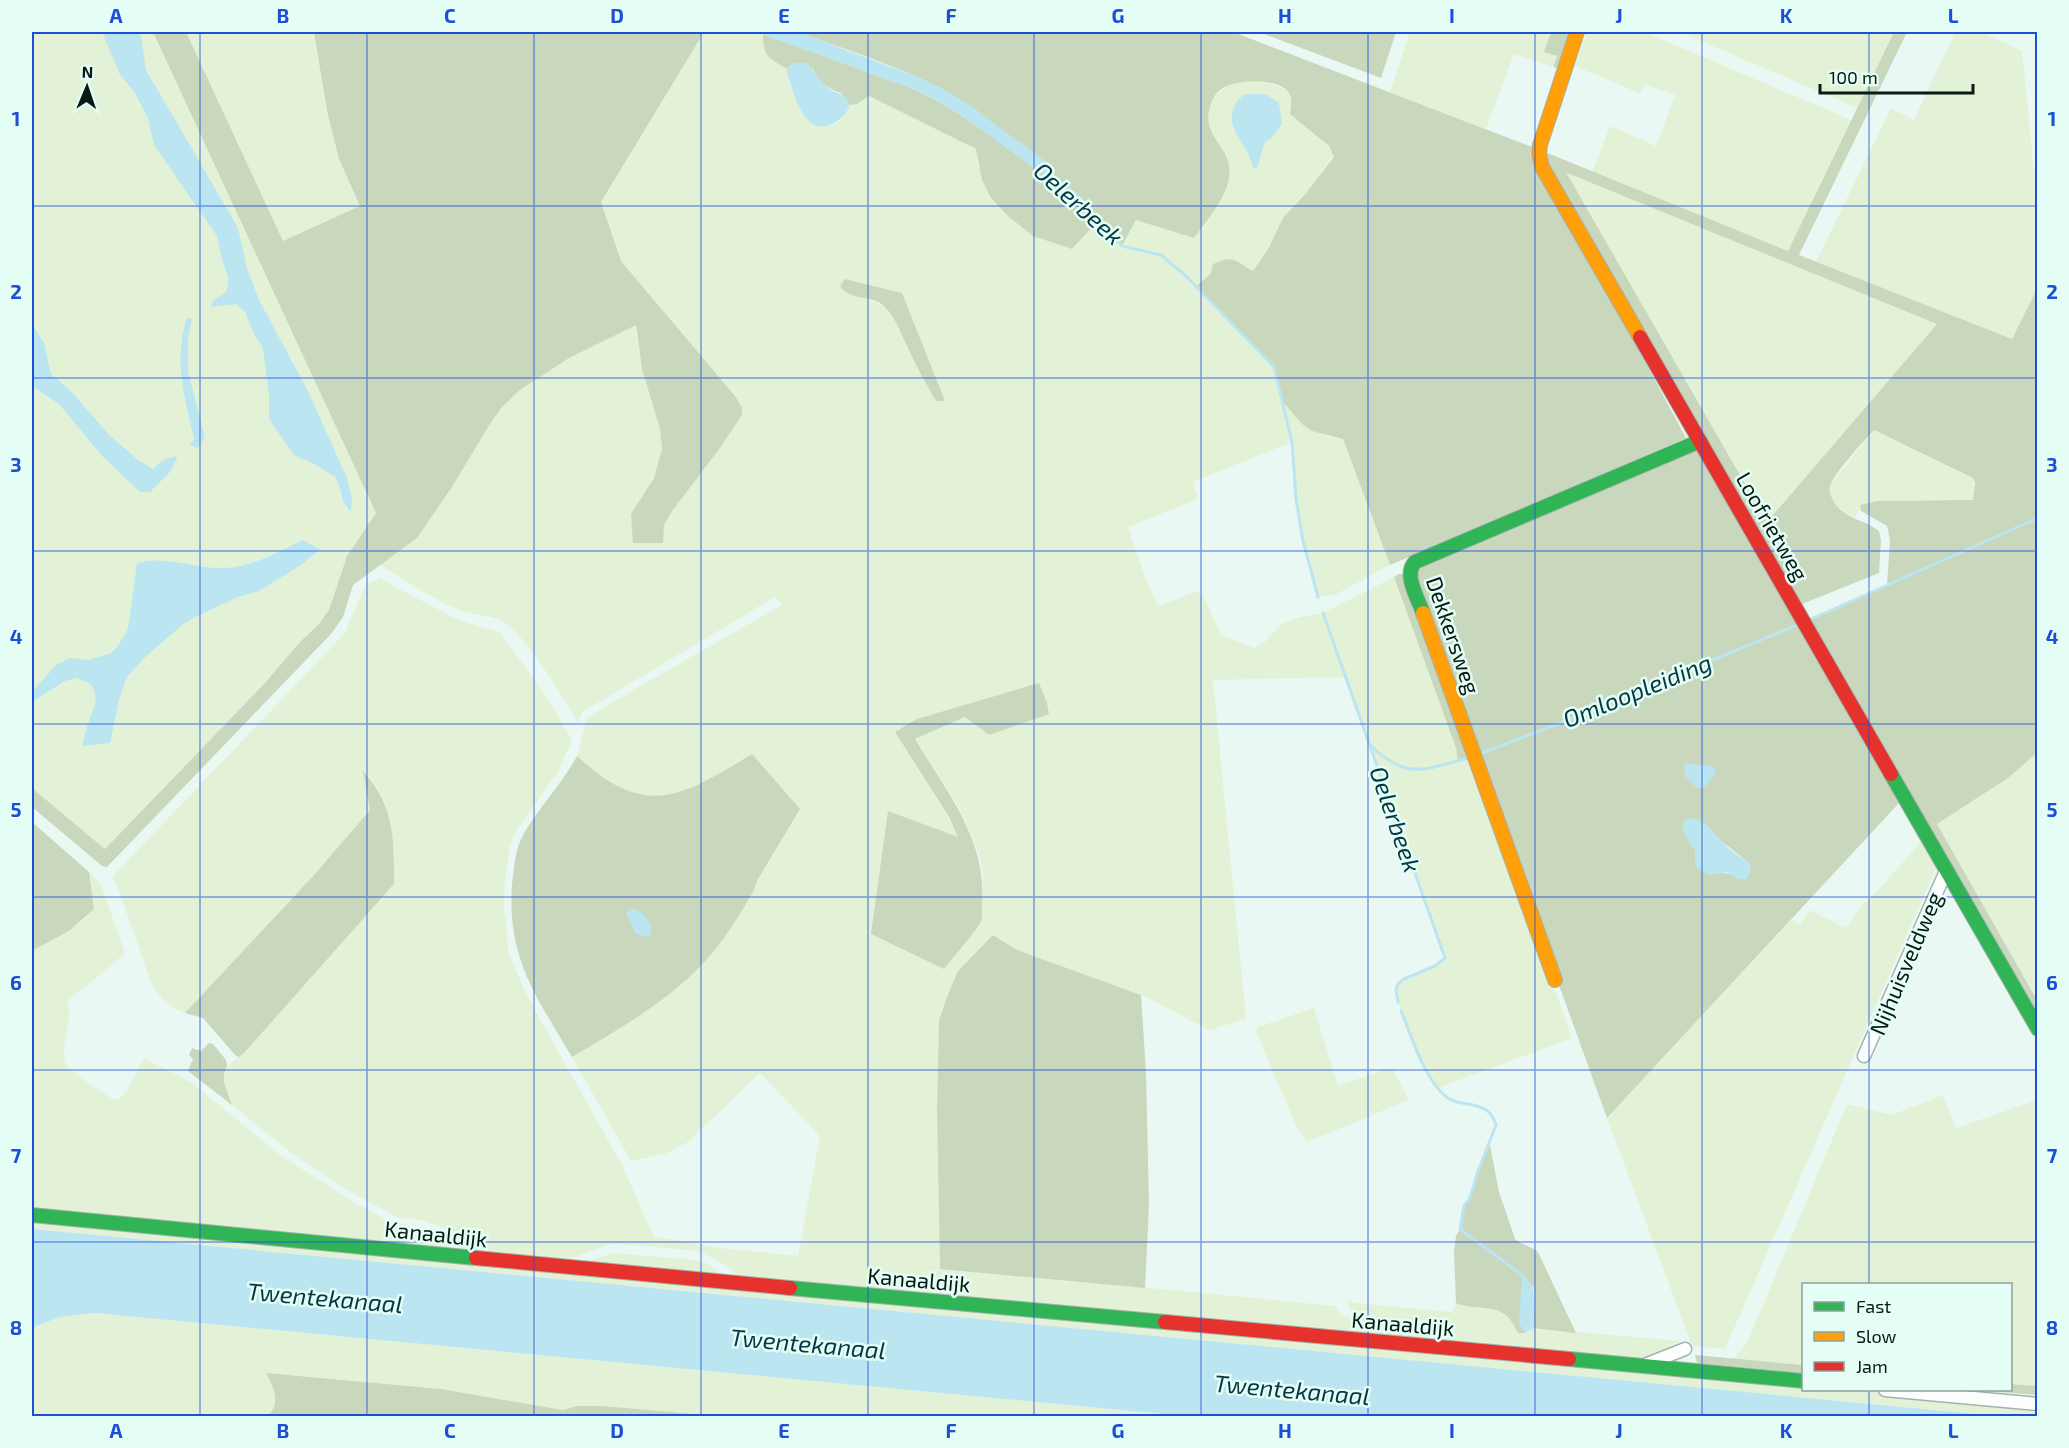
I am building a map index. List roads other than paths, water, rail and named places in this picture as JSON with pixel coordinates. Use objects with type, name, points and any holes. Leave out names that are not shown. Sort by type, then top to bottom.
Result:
[{"type":"street","name":"Loofrietweg","points":[[1576,32],[1542,134],[1540,160],[2037,1029]]},
{"type":"street","name":"Dekkersweg","points":[[1555,980],[1409,570],[1415,562],[1700,441]]},
{"type":"street","name":"Nijhuisveldweg","points":[[1864,1056],[1946,871]]},
{"type":"street","name":"Kanaaldijk","points":[[32,1215],[679,1278],[1802,1381]]},
{"type":"street","points":[[1642,1366],[1687,1351],[1689,1361],[1696,1371]]},
{"type":"street","points":[[1905,1391],[2037,1404]]},
{"type":"water","points":[[102,32],[138,32],[141,36],[146,70],[238,228],[247,268],[259,300],[308,391],[347,478],[352,499],[351,512],[343,502],[335,477],[294,455],[269,419],[269,394],[263,348],[245,312],[236,304],[211,307],[213,300],[225,293],[228,287],[228,277],[217,236],[154,145],[148,118],[133,90],[120,75]]},
{"type":"water","points":[[756,32],[798,32],[918,77],[940,87],[967,104],[1051,165],[1043,175],[995,139],[929,96]]},
{"type":"water","points":[[795,62],[806,63],[825,85],[843,95],[850,105],[842,117],[831,125],[818,126],[811,123],[803,113],[787,74],[787,69]]},
{"type":"water","points":[[1244,94],[1266,94],[1279,103],[1282,124],[1272,138],[1265,142],[1257,168],[1253,168],[1232,123],[1232,114],[1236,104]]},
{"type":"water","points":[[187,318],[192,319],[188,338],[188,372],[205,438],[197,448],[190,445],[194,439],[182,378],[181,348]]},
{"type":"water","points":[[32,324],[44,343],[51,374],[71,391],[109,435],[138,460],[153,469],[163,460],[176,456],[170,472],[150,492],[140,492],[103,457],[59,404],[32,386]]},
{"type":"water","points":[[303,540],[320,549],[301,565],[259,591],[238,597],[195,617],[143,659],[127,677],[120,696],[110,743],[82,746],[95,703],[95,694],[91,684],[77,678],[65,681],[32,702],[32,692],[57,664],[71,658],[89,660],[111,653],[117,647],[128,629],[137,563],[158,560],[220,568],[231,567],[263,559]]},
{"type":"water","points":[[1684,764],[1714,767],[1716,774],[1704,787],[1697,788],[1685,776]]},
{"type":"water","points":[[1689,818],[1699,820],[1708,826],[1729,849],[1749,863],[1751,869],[1747,879],[1739,879],[1726,872],[1709,875],[1697,868],[1695,851],[1683,832],[1683,822]]},
{"type":"water","points":[[631,909],[643,914],[650,926],[651,935],[646,937],[635,933],[626,913]]},
{"type":"water","name":"Twentekanaal","points":[[32,1229],[1997,1416],[1185,1416],[95,1313],[59,1317],[32,1328]]},
{"type":"water","points":[[1522,1275],[1528,1280],[1535,1299],[1533,1328],[1525,1333],[1519,1323]]},
{"type":"waterway","name":"Oelerbeek","points":[[1044,169],[1080,198],[1122,246],[1161,255],[1186,276],[1274,367],[1292,442],[1296,499],[1303,541],[1318,597]]},
{"type":"waterway","name":"Omloopleiding","points":[[1809,620],[2038,518]]},
{"type":"waterway","name":"Oelerbeek","points":[[1323,613],[1445,958],[1435,966],[1404,979],[1398,984],[1396,990],[1398,1002]]},
{"type":"waterway","name":"Omloopleiding","points":[[1479,754],[1566,721],[1797,625]]},
{"type":"waterway","name":"Omloopleiding","points":[[1369,744],[1395,764],[1406,768],[1427,768],[1469,758]]},
{"type":"waterway","name":"Oelerbeek","points":[[1401,1011],[1419,1055],[1436,1086],[1450,1099],[1480,1107],[1492,1116],[1496,1125],[1470,1198],[1464,1206],[1460,1229],[1524,1278]]}]
